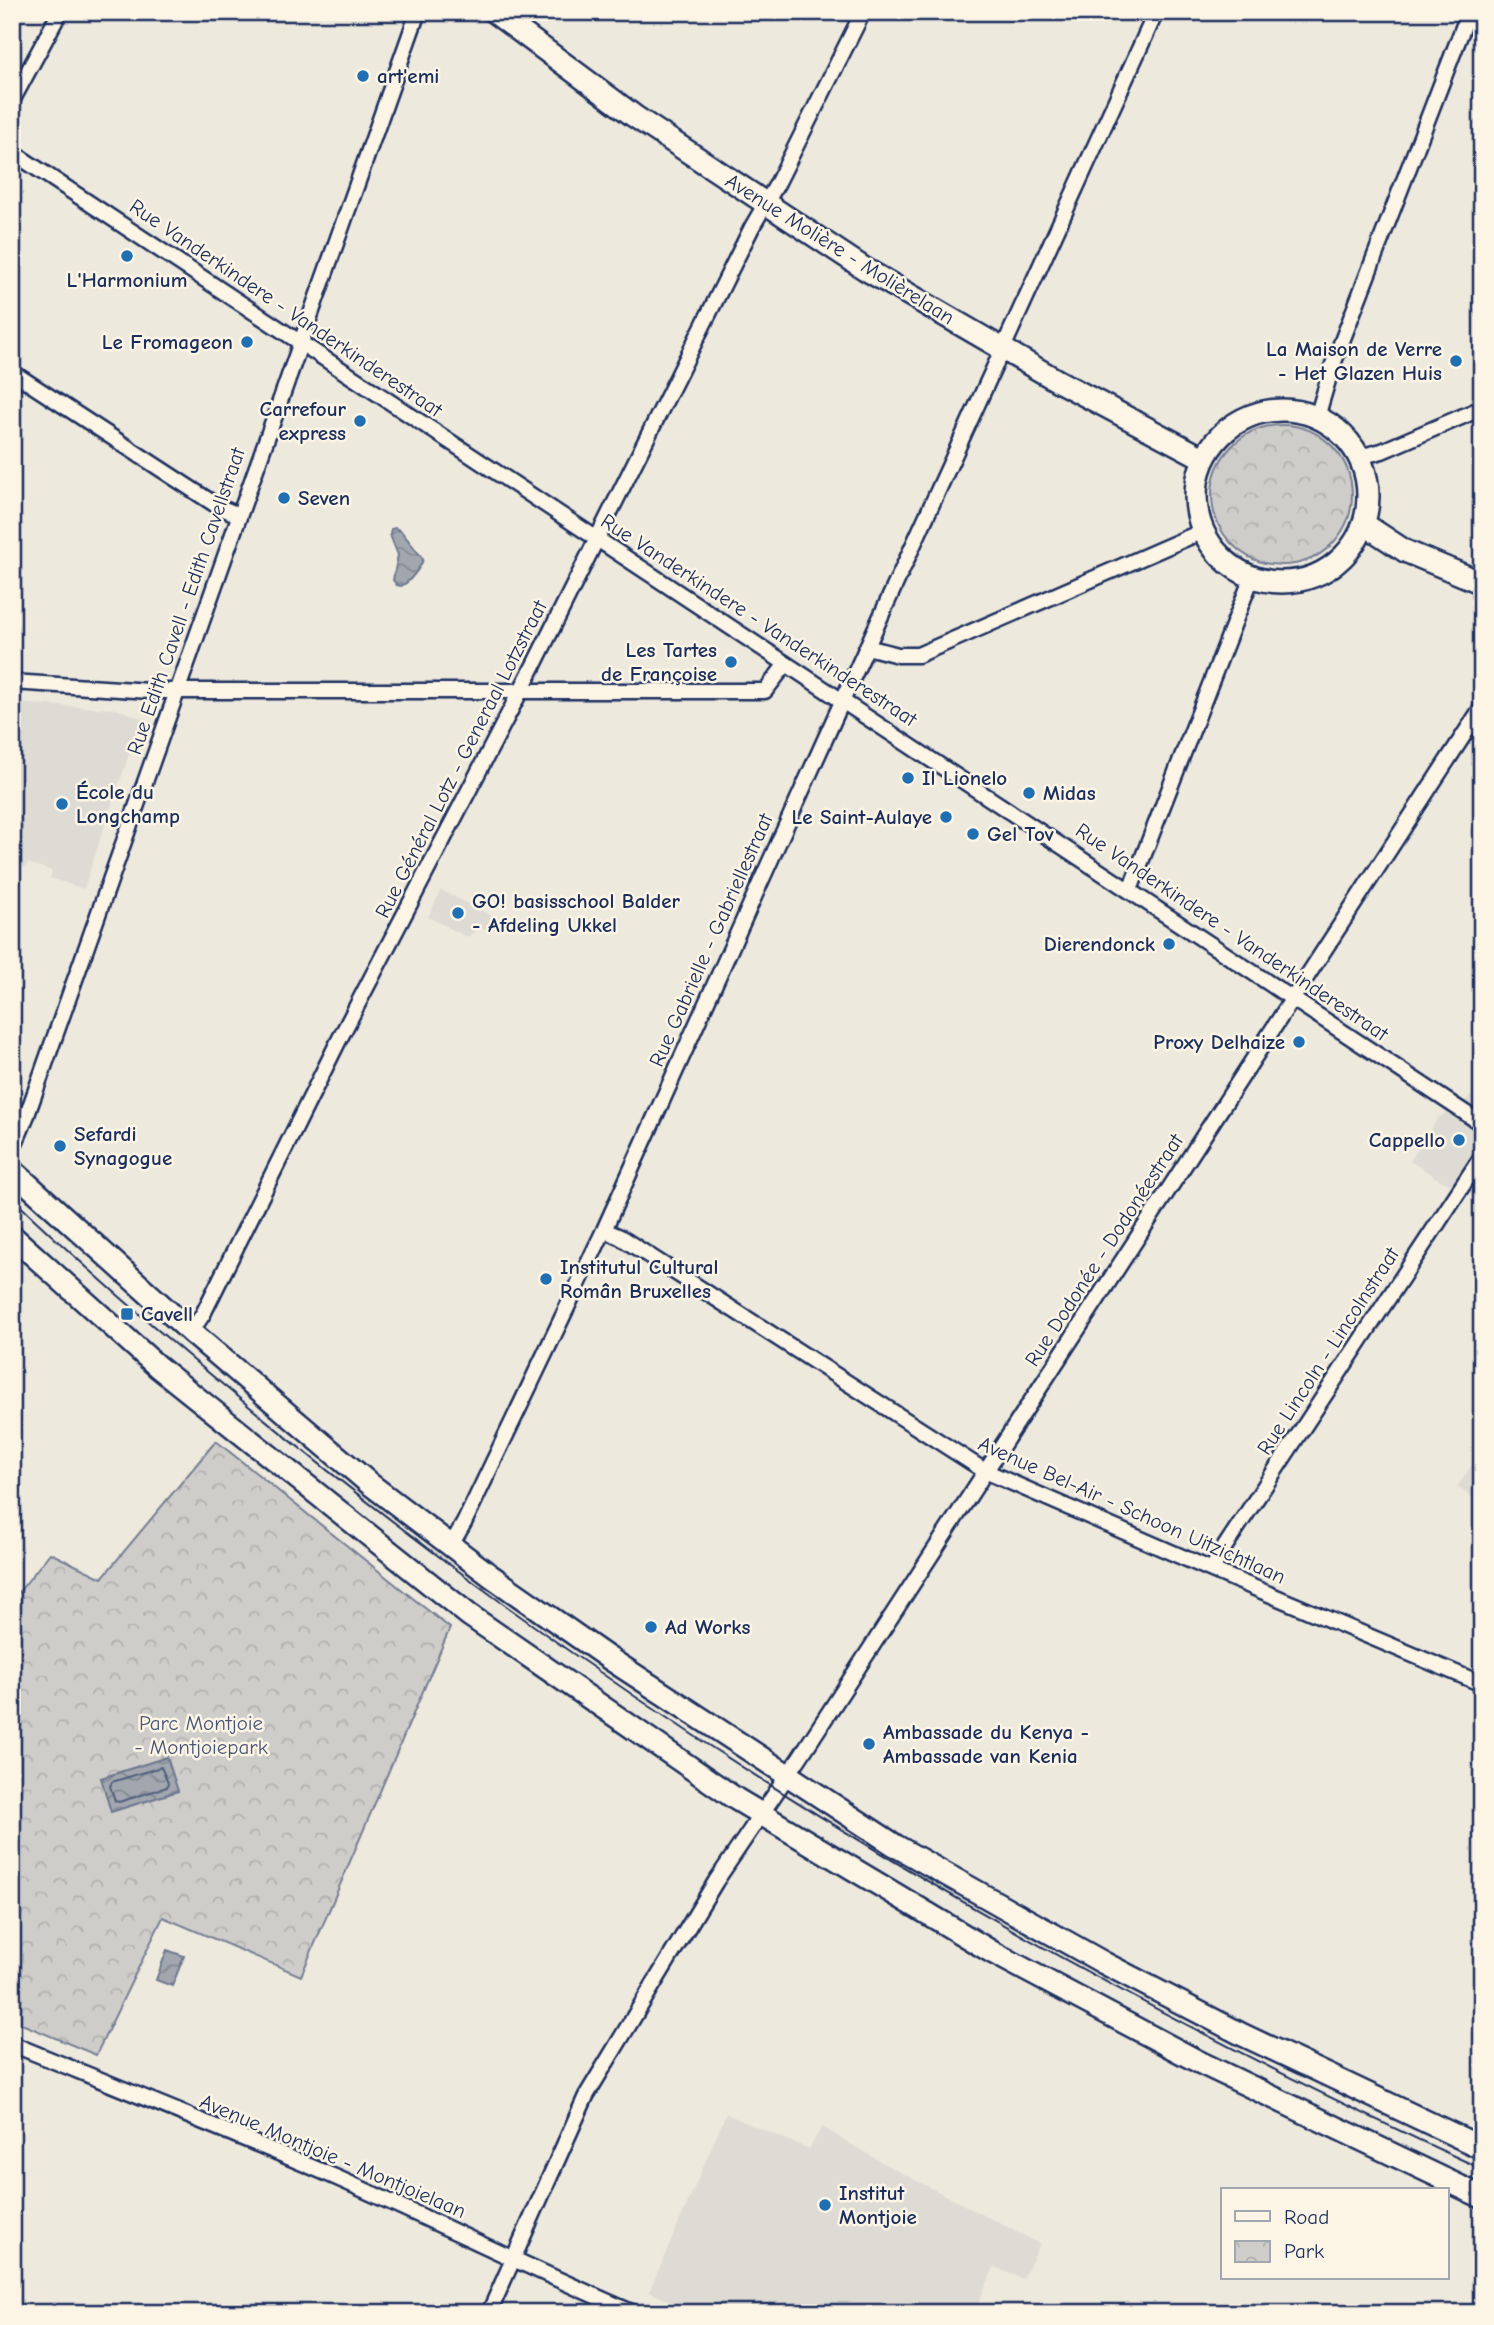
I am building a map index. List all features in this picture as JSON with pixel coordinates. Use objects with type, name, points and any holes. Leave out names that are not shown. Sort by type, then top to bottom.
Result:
[{"type":"main road","name":"Avenue Molière - Molièrelaan","points":[[494,12],[634,116],[865,269],[1002,349],[1203,458]]},
{"type":"main road","points":[[1281,409],[1303,412],[1317,417],[1342,434],[1359,457],[1368,490],[1368,507],[1363,524],[1359,535],[1344,556],[1324,571],[1289,582],[1252,577],[1239,571],[1218,554],[1202,531],[1195,501],[1203,458],[1220,434],[1245,417],[1281,409]]},
{"type":"main road","points":[[1363,524],[1405,551],[1482,583]]},
{"type":"main road","points":[[12,1170],[191,1332],[370,1484],[607,1657],[896,1846],[1104,1963],[1243,2035],[1482,2148]]},
{"type":"main road","points":[[12,1236],[158,1367],[469,1615],[760,1814],[992,1952],[1199,2062],[1482,2197]]},
{"type":"street","points":[[12,101],[60,12]]},
{"type":"street","name":"Rue Edith Cavell - Edith Cavellstraat","points":[[12,1151],[418,12]]},
{"type":"street","name":"Rue Général Lotz - Generaal Lotzstraat","points":[[191,1332],[203,1314],[338,1042],[520,692],[752,227],[863,12]]},
{"type":"street","name":"Rue Gabrielle - Gabriellestraat","points":[[451,1545],[464,1524],[604,1230],[1156,12]]},
{"type":"street","points":[[1317,417],[1332,367],[1469,12]]},
{"type":"street","name":"Rue Vanderkindere - Vanderkinderestraat","points":[[12,152],[1482,1124]]},
{"type":"street","points":[[12,372],[219,507],[239,514]]},
{"type":"street","points":[[1359,457],[1382,451],[1482,408]]},
{"type":"street","points":[[867,647],[898,656],[918,655],[1202,531]]},
{"type":"street","points":[[1130,890],[1252,577]]},
{"type":"street","points":[[12,682],[150,691],[765,691],[786,664]]},
{"type":"street","name":"Rue Dodonée - Dodonéestraat","points":[[489,2313],[586,2096],[716,1881],[1482,707]]},
{"type":"street","name":"Rue Lincoln - Lincolnstraat","points":[[1212,1570],[1234,1531],[1482,1156]]},
{"type":"street","name":"Avenue Bel-Air - Schoon Uitzichtlaan","points":[[604,1230],[620,1237],[985,1471],[1482,1684]]},
{"type":"street","name":"Avenue Montjoie - Montjoielaan","points":[[12,2043],[332,2176],[513,2258],[538,2272],[634,2313]]},
{"type":"shaded area","name":"École du Longchamp","points":[[12,703],[116,709],[144,719],[137,738],[135,737],[84,889],[50,878],[52,871],[28,863],[25,868],[12,864]]},
{"type":"shaded area","name":"GO! basisschool Balder - Afdeling Ukkel","points":[[441,890],[507,923],[497,929],[478,929],[465,936],[428,917]]},
{"type":"shaded area","points":[[1482,1081],[1482,1197],[1440,1180],[1410,1161],[1438,1118],[1473,1095]]},
{"type":"shaded area","points":[[1482,1450],[1482,1503],[1457,1487]]},
{"type":"shaded area","name":"Institut Montjoie","points":[[726,2114],[809,2149],[822,2127],[890,2167],[1040,2244],[1023,2279],[994,2267],[974,2313],[697,2313],[649,2292]]},
{"type":"green space","points":[[1282,425],[1309,430],[1332,445],[1347,468],[1352,495],[1347,522],[1332,545],[1309,560],[1282,565],[1255,560],[1232,545],[1217,522],[1212,495],[1217,468],[1232,445],[1255,430]]},
{"type":"green space","name":"Parc Montjoie - Montjoiepark","points":[[216,1441],[450,1628],[301,1976],[163,1917],[96,2055],[12,2020],[12,1587],[19,1592],[50,1553],[102,1578]]},
{"type":"water","points":[[391,529],[401,531],[423,559],[408,582],[401,586],[393,580],[398,555],[390,535]]},
{"type":"water","points":[[167,1757],[178,1791],[111,1812],[101,1778]]},
{"type":"water","points":[[167,1950],[184,1956],[172,1986],[156,1980]]},
{"type":"tram line","points":[[12,1198],[181,1350],[382,1513],[529,1623],[680,1727],[834,1825],[992,1918],[1153,2007],[1316,2090],[1482,2169]]},
{"type":"place","name":"art'emi","points":[[363,76]]},
{"type":"place","name":"L'Harmonium","points":[[127,256]]},
{"type":"place","name":"Le Fromageon","points":[[247,342]]},
{"type":"place","name":"La Maison de Verre - Het Glazen Huis","points":[[1456,361]]},
{"type":"place","name":"Carrefour express","points":[[360,421]]},
{"type":"place","name":"Seven","points":[[284,498]]},
{"type":"place","name":"Les Tartes de Françoise","points":[[731,662]]},
{"type":"place","name":"Il Lionelo","points":[[908,778]]},
{"type":"place","name":"Midas","points":[[1029,793]]},
{"type":"place","name":"École du Longchamp","points":[[62,804]]},
{"type":"place","name":"Le Saint-Aulaye","points":[[946,817]]},
{"type":"place","name":"Gel Tov","points":[[973,834]]},
{"type":"place","name":"GO! basisschool Balder - Afdeling Ukkel","points":[[458,913]]},
{"type":"place","name":"Dierendonck","points":[[1169,944]]},
{"type":"place","name":"Proxy Delhaize","points":[[1299,1042]]},
{"type":"place","name":"Cappello","points":[[1459,1140]]},
{"type":"place","name":"Sefardi Synagogue","points":[[60,1146]]},
{"type":"place","name":"Institutul Cultural Român Bruxelles","points":[[546,1279]]},
{"type":"place","name":"Cavell","points":[[127,1314]]},
{"type":"place","name":"Ad Works","points":[[651,1627]]},
{"type":"place","name":"Ambassade du Kenya - Ambassade van Kenia","points":[[869,1744]]},
{"type":"place","name":"Institut Montjoie","points":[[825,2205]]}]
